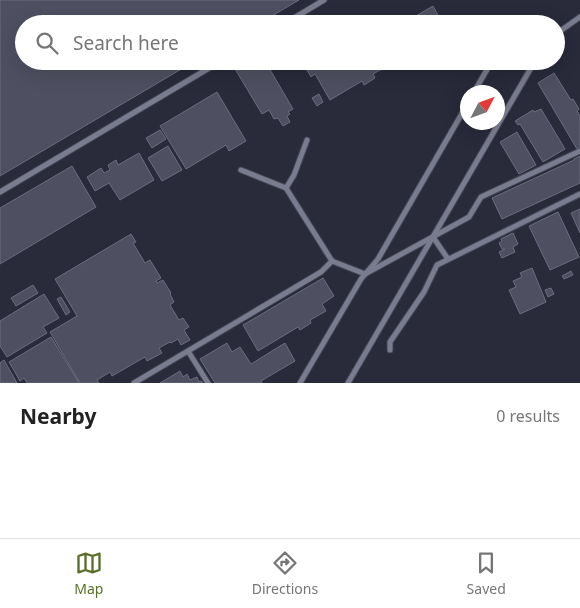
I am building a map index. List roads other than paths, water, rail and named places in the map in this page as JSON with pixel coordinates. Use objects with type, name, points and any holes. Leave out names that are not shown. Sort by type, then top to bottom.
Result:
[{"type":"lane","points":[[299,15],[324,0]]},
{"type":"lane","points":[[565,28],[580,17]]},
{"type":"lane","points":[[0,192],[205,70]]},
{"type":"lane","points":[[478,85],[487,70]]},
{"type":"lane","points":[[348,383],[530,70]]},
{"type":"lane","points":[[300,383],[365,274],[378,259],[460,117]]},
{"type":"lane","points":[[286,188],[294,175],[307,140]]},
{"type":"lane","points":[[365,274],[469,217],[481,198],[580,151]]},
{"type":"lane","points":[[242,170],[286,188],[332,261],[365,274]]},
{"type":"lane","points":[[390,350],[390,342],[424,292],[437,265],[580,194]]},
{"type":"lane","points":[[433,237],[448,259]]},
{"type":"lane","points":[[134,383],[321,272],[332,261]]},
{"type":"lane","points":[[188,351],[208,383]]}]
